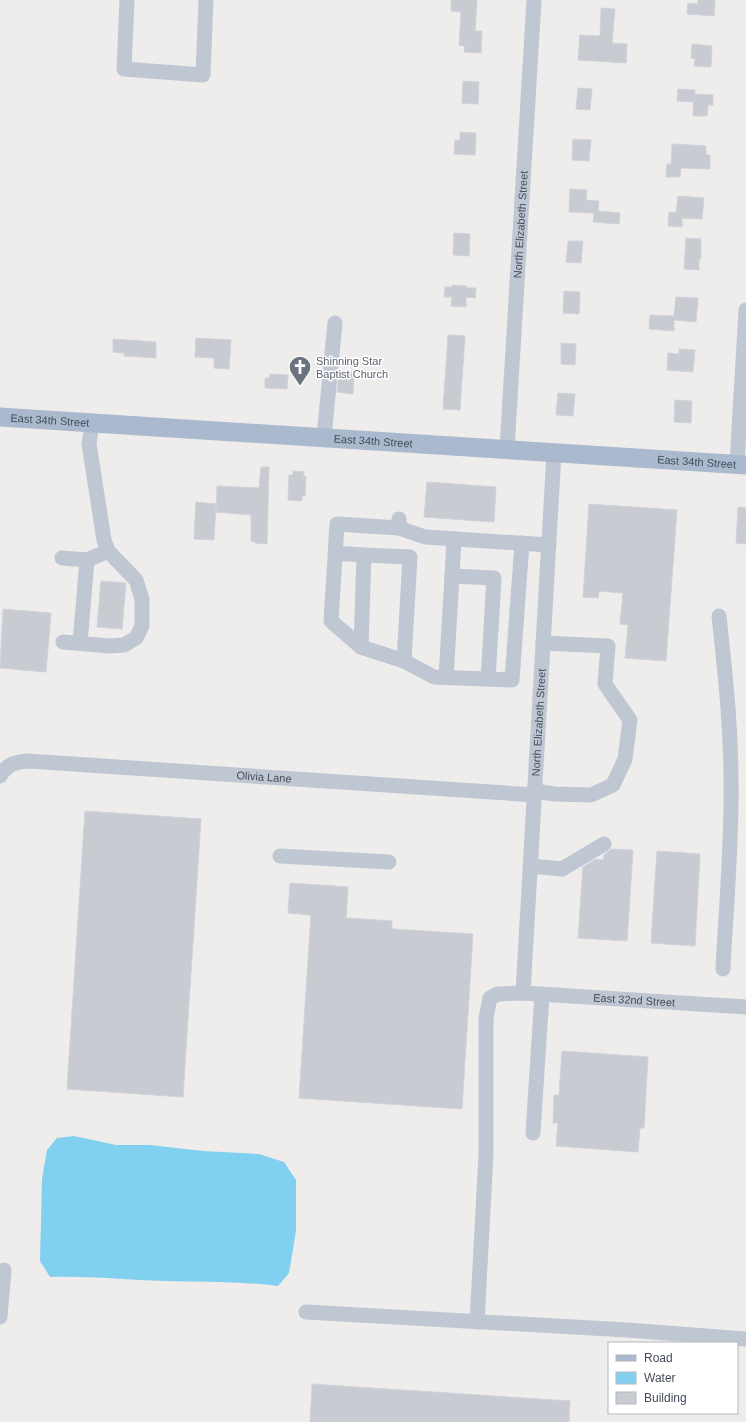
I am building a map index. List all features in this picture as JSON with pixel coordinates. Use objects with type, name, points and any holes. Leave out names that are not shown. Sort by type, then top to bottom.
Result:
[{"type":"main road","name":"East 34th Street","points":[[0,417],[741,464]]},
{"type":"street","points":[[127,0],[124,69],[204,75],[206,0]]},
{"type":"street","name":"North Elizabeth Street","points":[[507,449],[534,0]]},
{"type":"street","points":[[741,464],[746,310]]},
{"type":"street","points":[[324,437],[335,323]]},
{"type":"street","points":[[63,642],[110,646],[124,645],[136,638],[142,626],[142,599],[136,580],[108,551],[104,540],[89,444],[92,423]]},
{"type":"street","name":"North Elizabeth Street","points":[[523,992],[554,453]]},
{"type":"street","points":[[522,543],[512,680],[434,677],[404,661],[361,647],[331,621],[337,524],[399,523],[425,537],[522,543],[549,545]]},
{"type":"street","points":[[404,661],[410,558],[425,537]]},
{"type":"street","points":[[446,678],[454,539]]},
{"type":"street","points":[[62,558],[87,560],[108,551]]},
{"type":"street","points":[[336,553],[410,558]]},
{"type":"street","points":[[361,647],[364,555]]},
{"type":"street","points":[[80,643],[87,560]]},
{"type":"street","points":[[452,576],[494,578],[488,679]]},
{"type":"street","points":[[719,616],[728,694],[732,781],[730,850],[723,969]]},
{"type":"street","name":"Olivia Lane","points":[[0,760],[535,793],[591,795],[613,785],[625,759],[630,720],[605,684],[608,646],[544,643]]},
{"type":"street","points":[[0,776],[10,764],[18,761]]},
{"type":"street","points":[[530,866],[562,869],[604,844]]},
{"type":"street","points":[[280,856],[389,862]]},
{"type":"street","name":"East 32nd Street","points":[[477,1322],[486,1154],[486,1018],[490,998],[498,994],[523,992],[746,1007]]},
{"type":"street","points":[[533,1133],[542,994]]},
{"type":"street","points":[[0,1317],[4,1270]]},
{"type":"street","points":[[306,1312],[746,1339]]},
{"type":"water","points":[[74,1136],[116,1145],[150,1145],[203,1151],[259,1154],[284,1162],[296,1180],[296,1231],[289,1273],[278,1286],[236,1282],[50,1277],[40,1261],[42,1179],[47,1150],[57,1138]]},
{"type":"building","points":[[451,0],[477,0],[475,31],[482,31],[481,53],[464,52],[465,46],[459,45],[461,12],[451,11]]},
{"type":"building","points":[[698,0],[715,0],[714,16],[687,14],[688,3],[698,4]]},
{"type":"building","points":[[601,8],[615,9],[612,43],[627,44],[626,63],[578,60],[580,35],[600,36]]},
{"type":"building","points":[[692,44],[712,46],[711,67],[694,66],[695,59],[691,58]]},
{"type":"building","points":[[463,81],[479,82],[478,104],[462,103]]},
{"type":"building","points":[[578,88],[592,89],[590,110],[576,109]]},
{"type":"building","points":[[678,89],[695,90],[694,102],[677,101]]},
{"type":"building","points":[[694,94],[713,95],[713,105],[708,105],[707,116],[693,116]]},
{"type":"building","points":[[460,132],[476,133],[475,155],[454,154],[455,140],[460,140]]},
{"type":"building","points":[[573,139],[591,140],[589,161],[572,160]]},
{"type":"building","points":[[672,144],[706,146],[706,155],[710,155],[710,169],[681,168],[680,177],[666,177],[667,164],[671,164]]},
{"type":"building","points":[[570,189],[587,190],[586,200],[599,201],[598,211],[620,213],[619,224],[593,222],[594,213],[569,212]]},
{"type":"building","points":[[678,196],[704,198],[702,219],[682,218],[682,227],[668,226],[669,212],[676,213]]},
{"type":"building","points":[[454,233],[470,234],[469,256],[453,255]]},
{"type":"building","points":[[686,238],[701,239],[701,259],[699,259],[699,270],[684,269]]},
{"type":"building","points":[[568,241],[583,241],[581,263],[566,262]]},
{"type":"building","points":[[452,285],[467,286],[466,288],[476,288],[475,298],[466,297],[466,307],[451,306],[452,297],[444,297],[445,287],[452,287]]},
{"type":"building","points":[[564,291],[580,292],[579,314],[563,313]]},
{"type":"building","points":[[676,297],[698,298],[696,322],[674,320],[674,331],[649,329],[650,315],[674,316]]},
{"type":"building","points":[[448,335],[465,336],[460,410],[443,409]]},
{"type":"building","points":[[196,338],[231,340],[229,369],[214,368],[214,358],[195,357]]},
{"type":"building","points":[[113,339],[156,342],[156,358],[124,356],[124,353],[113,352]]},
{"type":"building","points":[[561,343],[576,344],[575,365],[561,364]]},
{"type":"building","points":[[679,349],[695,350],[693,372],[667,370],[668,353],[679,354]]},
{"type":"building","points":[[339,371],[354,372],[353,394],[337,392]]},
{"type":"building","points":[[270,374],[288,375],[287,389],[265,388],[265,378],[269,378]]},
{"type":"building","points":[[558,393],[575,394],[573,416],[556,415]]},
{"type":"building","points":[[675,400],[692,401],[691,423],[674,422]]},
{"type":"building","points":[[261,467],[269,467],[267,544],[255,543],[251,541],[251,515],[216,512],[217,486],[259,488]]},
{"type":"building","points":[[293,471],[304,472],[303,476],[306,476],[305,496],[302,495],[302,501],[288,500],[289,475],[293,475]]},
{"type":"building","points":[[427,482],[496,487],[494,522],[424,517]]},
{"type":"building","points":[[196,502],[216,504],[214,540],[194,539]]},
{"type":"building","points":[[589,504],[677,510],[666,661],[625,658],[628,625],[620,624],[623,593],[599,591],[598,598],[583,597]]},
{"type":"building","points":[[738,507],[746,508],[746,544],[736,543]]},
{"type":"building","points":[[101,581],[126,583],[122,629],[97,627]]},
{"type":"building","points":[[3,609],[51,613],[46,672],[0,668]]},
{"type":"building","points":[[85,811],[201,819],[183,1097],[67,1089]]},
{"type":"building","points":[[611,849],[633,850],[627,941],[578,938],[583,867],[596,859],[603,860],[604,855]]},
{"type":"building","points":[[657,851],[700,854],[695,946],[651,943]]},
{"type":"building","points":[[290,883],[348,887],[346,918],[392,921],[392,929],[473,934],[462,1109],[299,1098],[311,915],[288,913]]},
{"type":"building","points":[[562,1051],[648,1057],[644,1128],[640,1128],[638,1152],[556,1146],[558,1123],[553,1123],[554,1095],[559,1095]]},
{"type":"building","points":[[312,1384],[570,1401],[569,1422],[310,1422]]},
{"type":"place","name":"Shinning Star Baptist Church","points":[[300,386]]}]
